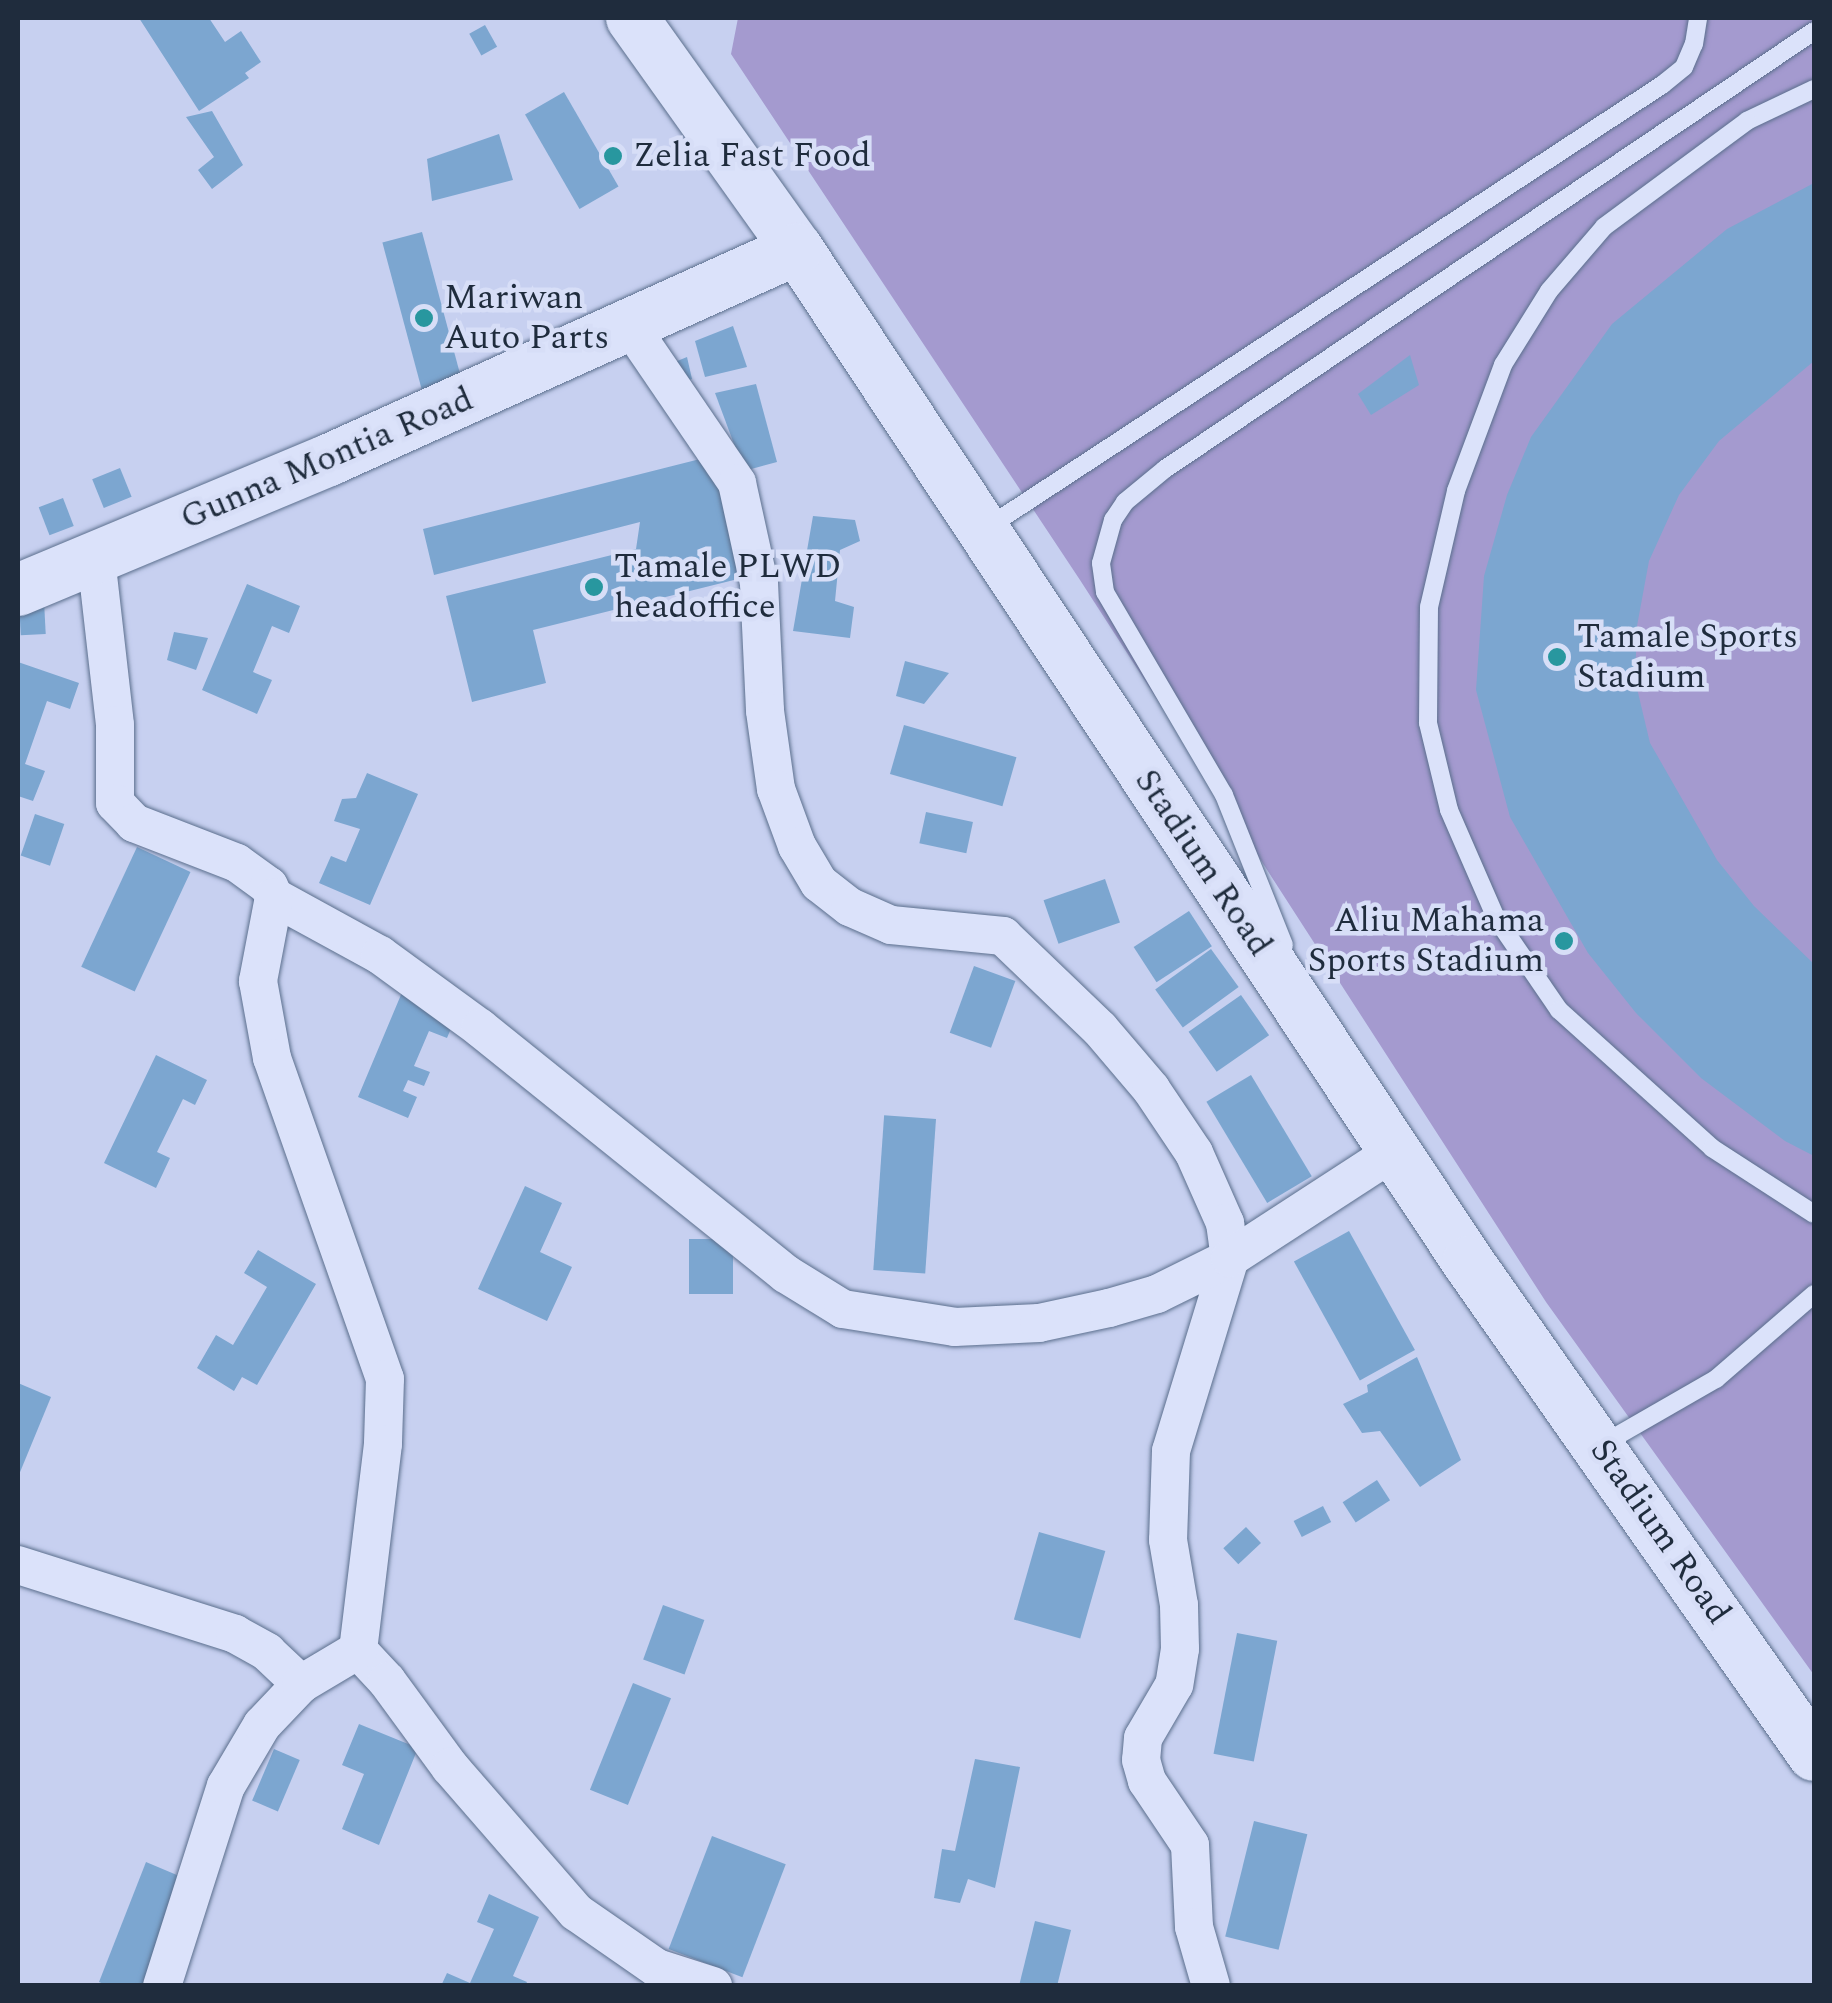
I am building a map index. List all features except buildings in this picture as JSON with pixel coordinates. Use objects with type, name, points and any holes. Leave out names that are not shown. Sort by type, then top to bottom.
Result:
[{"type":"main road","name":"Stadium Road","points":[[632,18],[797,249],[1395,1151],[1814,1755]]},
{"type":"main road","name":"Gunna Montia Road","points":[[18,590],[630,326],[797,249]]},
{"type":"street","points":[[630,326],[737,482],[760,583],[764,712],[776,788],[797,846],[819,883],[850,907],[891,924],[1002,936],[1056,984],[1151,1089],[1194,1153],[1225,1223],[1230,1258],[1171,1451],[1168,1540],[1179,1605],[1180,1648],[1174,1685],[1143,1738],[1141,1760],[1147,1782],[1190,1845],[1194,1927],[1211,1986]]},
{"type":"street","points":[[96,558],[116,725],[115,803],[134,823],[237,863],[270,886],[274,897],[258,981],[272,1058],[385,1379],[382,1444],[358,1650],[387,1681],[450,1767],[576,1912],[657,1968],[713,1986]]},
{"type":"street","points":[[274,897],[380,955],[480,1028],[786,1274],[843,1309],[955,1327],[1039,1323],[1157,1294],[1230,1258],[1395,1151]]},
{"type":"street","points":[[18,1565],[235,1634],[267,1652],[301,1684]]},
{"type":"street","points":[[162,1986],[226,1786],[262,1725],[301,1684],[358,1650]]},
{"type":"lane","points":[[983,530],[1662,85],[1684,67],[1694,44],[1698,18]]},
{"type":"lane","points":[[1323,1043],[1224,796],[1105,592],[1101,563],[1113,520],[1125,502],[1165,469],[1814,30]]},
{"type":"lane","points":[[1814,89],[1747,121],[1604,227],[1549,291],[1512,350],[1456,491],[1429,607],[1428,722],[1448,810],[1496,918],[1559,1010],[1712,1148],[1814,1214]]},
{"type":"lane","points":[[1601,1445],[1716,1379],[1814,1294]]},
{"type":"shaded area","name":"Aliu Mahama Sports Stadium","points":[[738,18],[1814,18],[1814,1675],[1546,1302],[1080,580],[731,54]]},
{"type":"place","name":"Zelia Fast Food","points":[[613,156]]},
{"type":"place","name":"Mariwan Auto Parts","points":[[424,318]]},
{"type":"place","name":"Tamale PLWD headoffice","points":[[594,587]]},
{"type":"place","name":"Tamale Sports Stadium","points":[[1557,657]]},
{"type":"place","name":"Aliu Mahama Sports Stadium","points":[[1564,941]]}]
